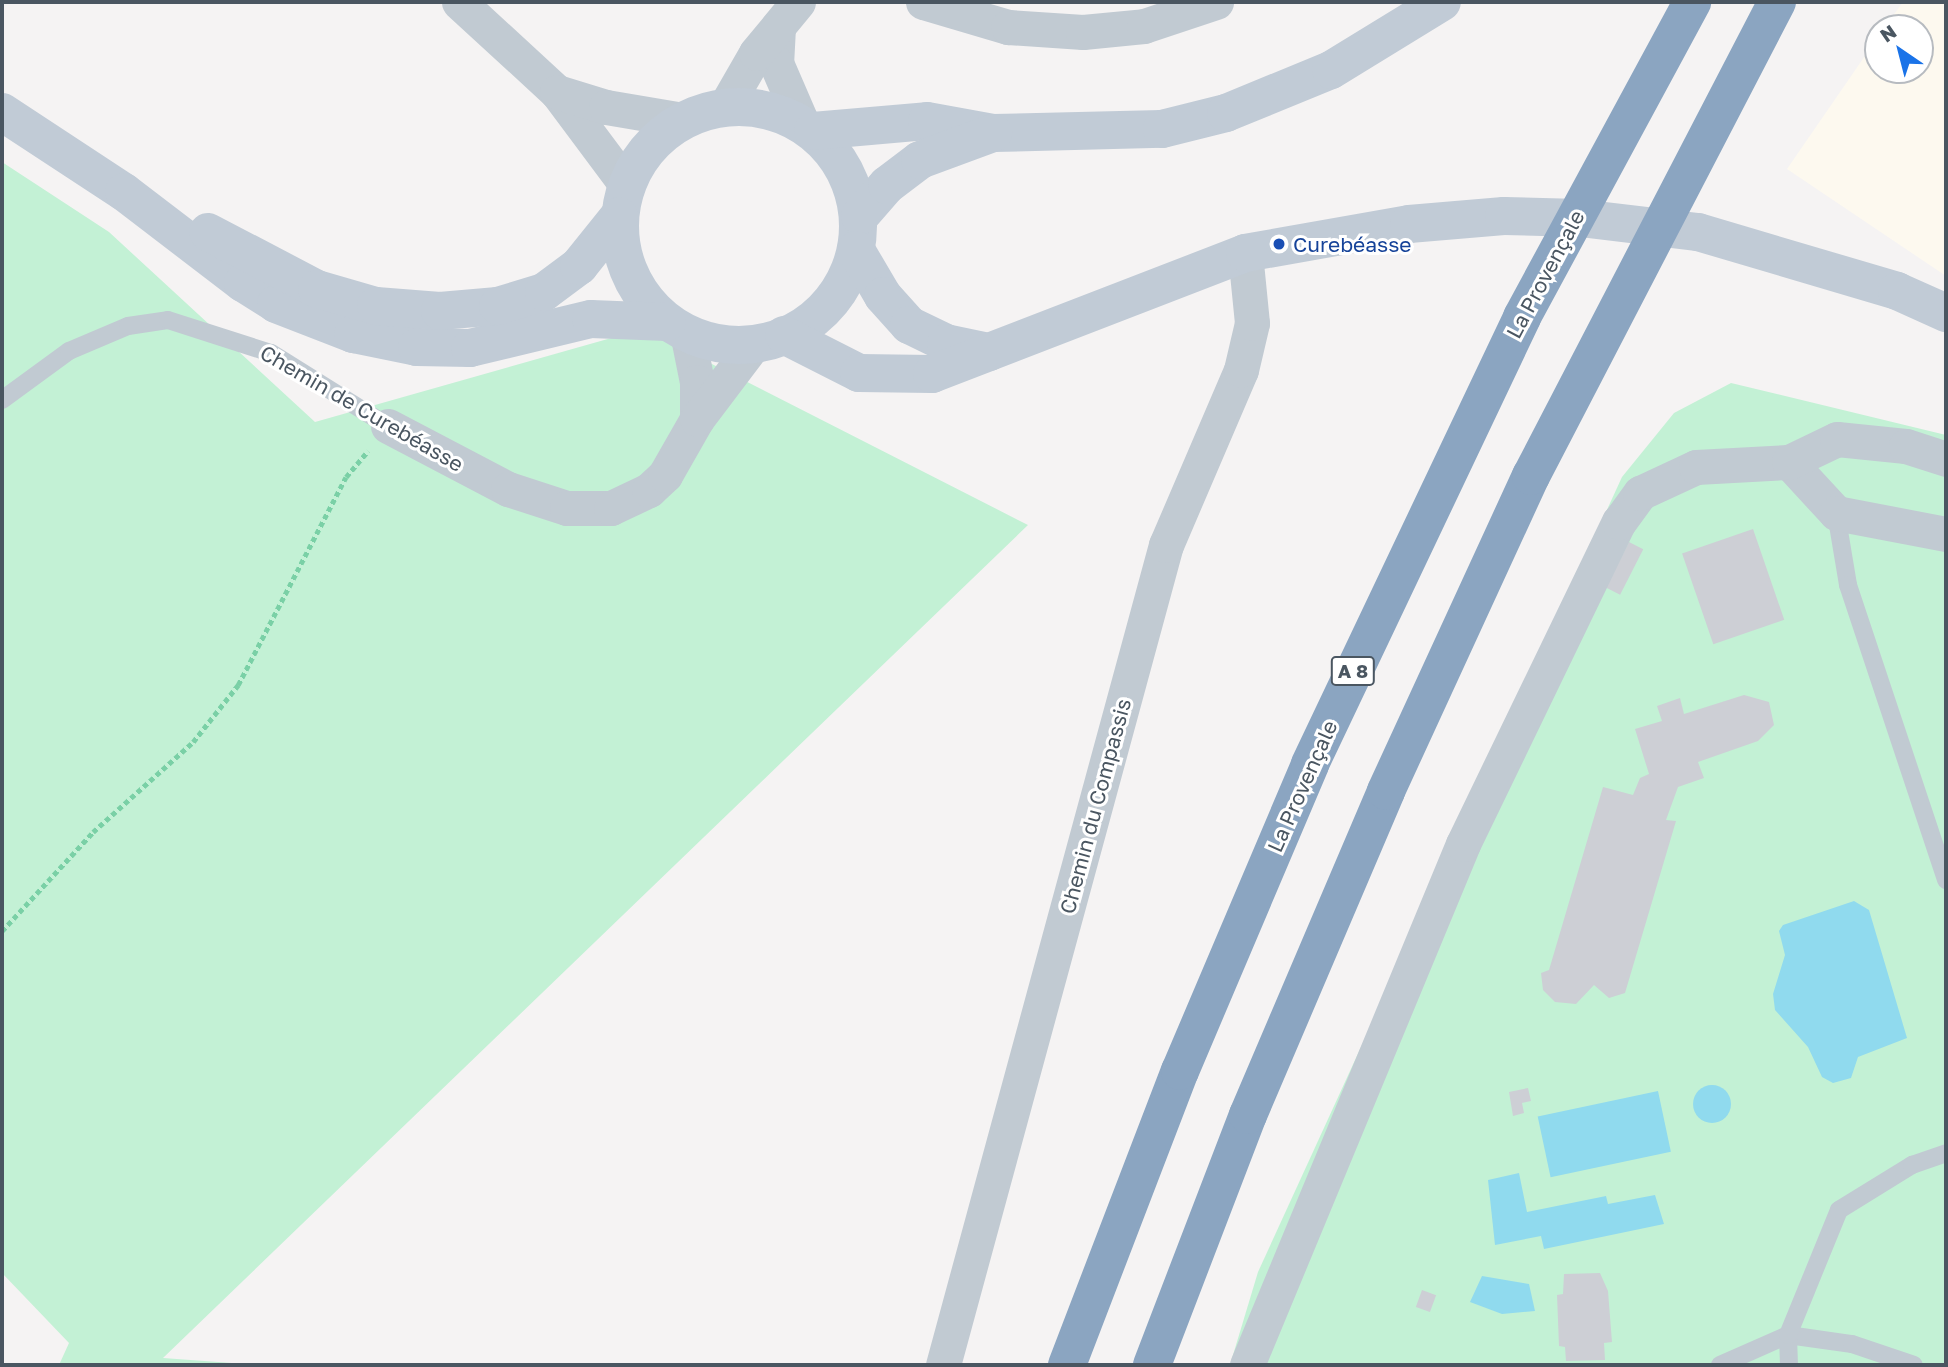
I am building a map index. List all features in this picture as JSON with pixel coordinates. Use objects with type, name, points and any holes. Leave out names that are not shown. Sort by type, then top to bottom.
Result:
[{"type":"highway","name":"La Provençale","points":[[1067,1365],[1180,1071],[1316,752],[1522,317],[1692,2]]},
{"type":"highway","points":[[1152,1365],[1248,1115],[1386,791],[1531,476],[1777,2]]},
{"type":"main road","points":[[124,192],[317,289],[409,311],[480,309],[544,292],[579,266],[623,201],[644,155],[683,120],[725,107],[764,109],[808,127],[927,121],[993,133],[1162,129],[1226,113],[1331,71],[1443,2]]},
{"type":"main road","points":[[2,112],[124,192],[201,254],[276,303],[363,337],[417,347],[470,348],[591,319],[677,327],[768,340],[845,369],[883,377],[932,374],[1245,253],[1409,224],[1504,216],[1642,224],[1773,250],[1897,291],[1946,313]]},
{"type":"main road","points":[[808,127],[843,168],[858,233],[883,296],[909,325],[946,343],[989,352]]},
{"type":"main road","points":[[768,340],[816,316],[838,294],[858,233],[887,185],[920,160],[993,133]]},
{"type":"main road","points":[[623,201],[632,278],[677,327]]},
{"type":"street","points":[[459,2],[556,92],[623,201]]},
{"type":"street","points":[[923,2],[1008,27],[1083,33],[1144,26],[1216,2]]},
{"type":"street","points":[[725,107],[733,88],[788,14]]},
{"type":"street","points":[[788,14],[776,63],[808,127]]},
{"type":"street","points":[[556,92],[606,107],[683,120]]},
{"type":"street","name":"Chemin du Compassis","points":[[943,1365],[1166,545],[1241,370],[1252,323],[1245,253]]},
{"type":"street","points":[[677,327],[697,382],[697,419]]},
{"type":"street","points":[[697,419],[768,340]]},
{"type":"street","name":"Chemin de Curebéasse","points":[[388,426],[509,489],[589,510],[611,508],[649,490],[678,460],[697,419]]},
{"type":"street","points":[[1247,1365],[1463,844],[1619,522],[1640,494],[1696,467],[1789,462],[1837,439],[1906,446],[1946,459]]},
{"type":"street","points":[[1789,462],[1836,513],[1946,534]]},
{"type":"lane","name":"Chemin de Curebéasse","points":[[2,400],[69,352],[128,326],[168,320],[271,353],[388,426]]},
{"type":"lane","points":[[1836,513],[1848,585],[1946,880]]},
{"type":"lane","points":[[1789,1365],[1788,1335],[1839,1210],[1912,1165],[1946,1153]]},
{"type":"lane","points":[[1720,1365],[1788,1335],[1852,1344],[1914,1365]]},
{"type":"path","points":[[2,931],[93,832],[192,742],[237,685],[346,477],[388,426]]},
{"type":"shaded area","points":[[1903,2],[1946,2],[1946,276],[1787,169],[1864,57],[1864,84],[1934,84],[1934,14],[1894,14]]},
{"type":"green space","points":[[2,162],[109,232],[315,422],[643,329],[1028,525],[163,1358],[259,1365],[59,1365],[69,1343],[2,1273]]},
{"type":"green space","points":[[1731,383],[1946,435],[1946,1365],[1230,1365],[1258,1272],[1622,477],[1674,413]]},
{"type":"water","points":[[1854,901],[1869,910],[1907,1038],[1858,1057],[1851,1078],[1833,1083],[1822,1077],[1808,1047],[1775,1010],[1773,994],[1785,955],[1779,931],[1783,925]]},
{"type":"water","points":[[1712,1085],[1725,1091],[1731,1104],[1725,1117],[1712,1123],[1699,1117],[1693,1104],[1699,1091]]},
{"type":"water","points":[[1658,1091],[1671,1152],[1551,1177],[1538,1117]]},
{"type":"water","points":[[1519,1173],[1527,1212],[1606,1196],[1608,1204],[1655,1195],[1664,1224],[1544,1249],[1541,1236],[1495,1245],[1488,1180]]},
{"type":"water","points":[[1482,1276],[1529,1284],[1535,1311],[1502,1314],[1470,1302]]},
{"type":"building","points":[[1753,529],[1784,620],[1713,644],[1682,553]]},
{"type":"building","points":[[1629,542],[1643,549],[1620,595],[1606,587]]},
{"type":"building","points":[[1744,695],[1769,702],[1774,725],[1758,741],[1698,762],[1704,778],[1678,787],[1666,820],[1676,821],[1625,993],[1609,998],[1594,985],[1576,1004],[1555,1002],[1543,990],[1541,973],[1549,970],[1603,787],[1633,795],[1640,778],[1649,774],[1635,729],[1662,721],[1657,706],[1680,698],[1684,714]]},
{"type":"building","points":[[1528,1088],[1531,1101],[1522,1103],[1524,1113],[1513,1116],[1509,1092]]},
{"type":"building","points":[[1600,1273],[1608,1291],[1612,1342],[1604,1343],[1605,1360],[1566,1361],[1565,1347],[1559,1346],[1557,1295],[1563,1294],[1564,1274]]},
{"type":"building","points":[[1422,1290],[1436,1295],[1430,1312],[1416,1307]]},
{"type":"place","name":"Curebéasse","points":[[1279,244]]}]
